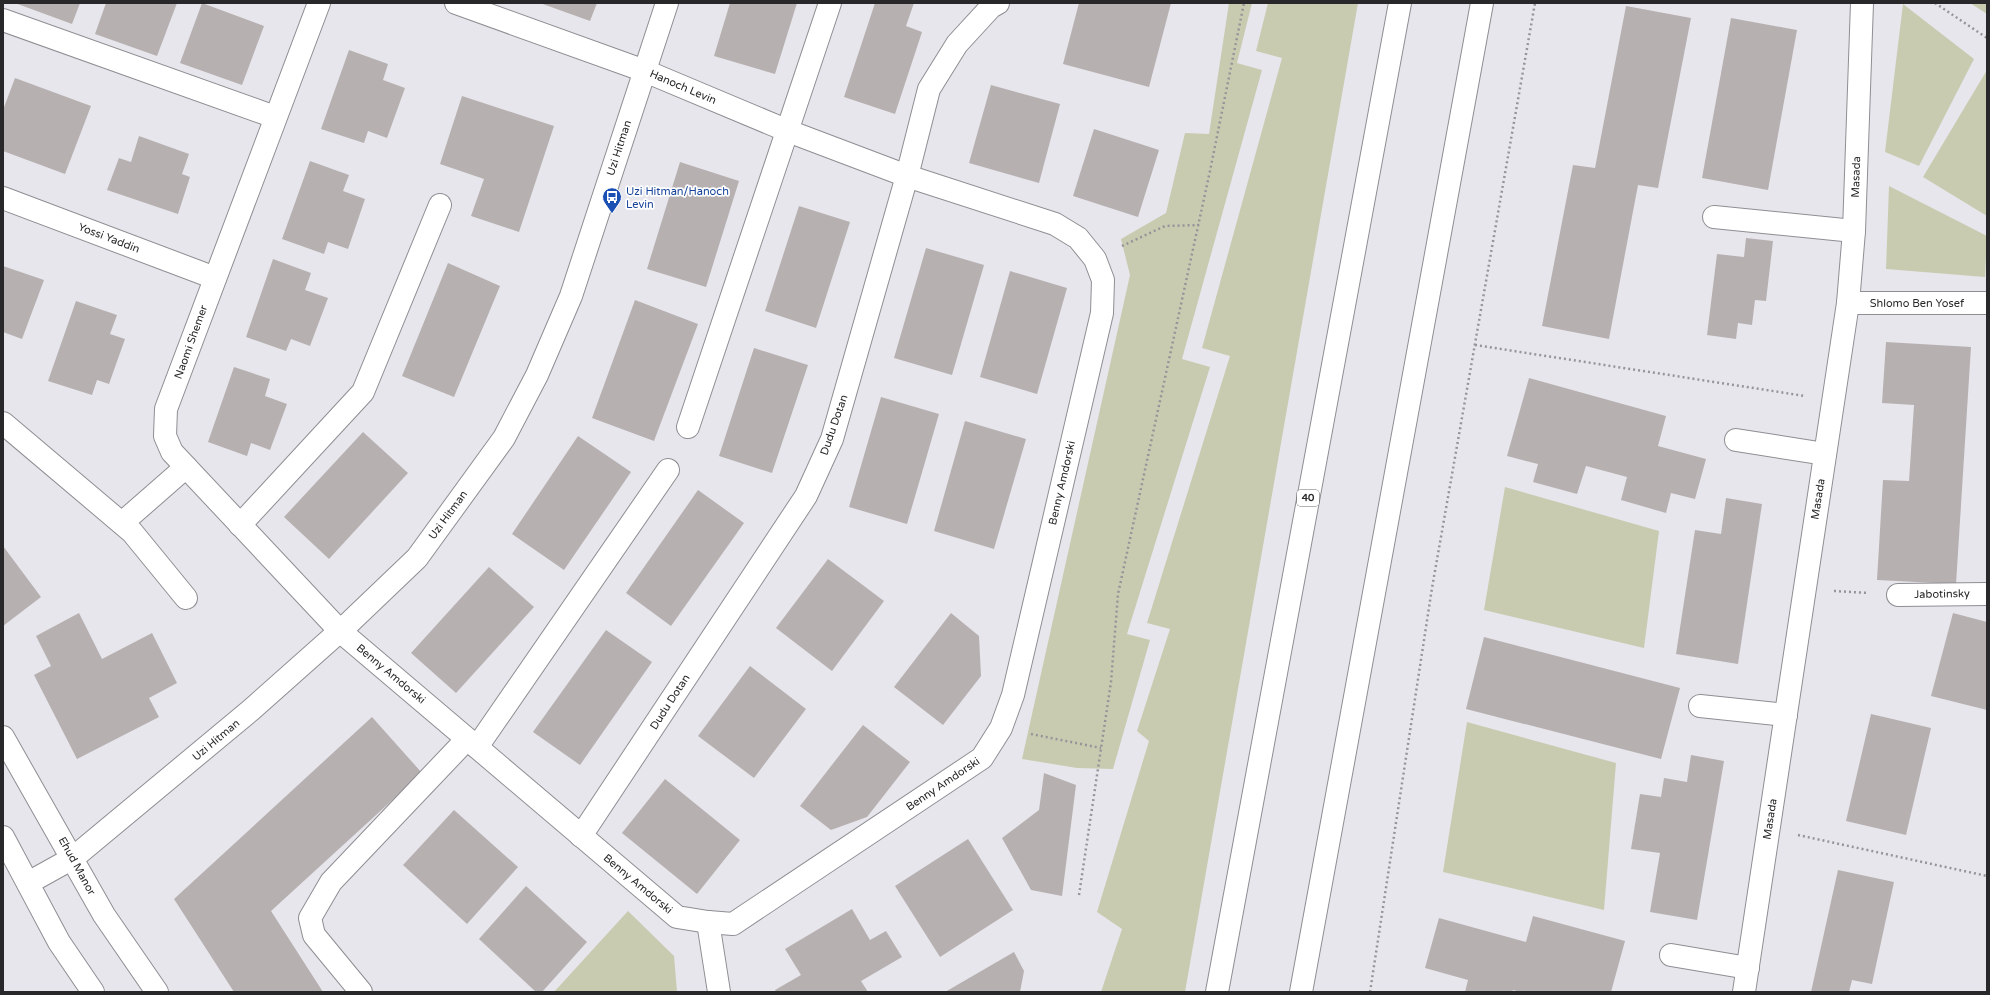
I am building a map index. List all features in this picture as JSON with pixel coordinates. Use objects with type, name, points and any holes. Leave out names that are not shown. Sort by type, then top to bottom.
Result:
[{"type":"main road","name":"Naomi Shemer","points":[[320,3],[275,117],[166,409],[165,436],[172,452],[340,631]]},
{"type":"main road","name":"Hanoch Levin","points":[[456,3],[645,71],[788,131],[908,176]]},
{"type":"main road","name":"Uzi Hitman","points":[[28,883],[73,858],[251,710],[340,631],[417,558],[504,438],[537,375],[571,296],[667,3]]},
{"type":"main road","points":[[688,427],[830,3]]},
{"type":"main road","name":"Dudu Dotan","points":[[581,836],[806,496],[832,439],[908,176],[928,89],[957,44],[991,7],[998,3]]},
{"type":"main road","name":"40","points":[[1216,992],[1400,3]]},
{"type":"main road","points":[[1301,992],[1482,3]]},
{"type":"main road","name":"Masada","points":[[1744,992],[1848,303],[1854,231],[1862,3]]},
{"type":"main road","points":[[3,20],[275,117]]},
{"type":"main road","name":"Benny Amdorski","points":[[340,631],[677,917],[733,924],[982,758],[1001,728],[1013,695],[1102,313],[1103,280],[1095,259],[1078,238],[1055,224],[908,176]]},
{"type":"main road","name":"Yossi Yaddin","points":[[3,198],[215,278]]},
{"type":"main road","points":[[240,525],[363,392],[440,205]]},
{"type":"main road","points":[[1714,217],[1854,231]]},
{"type":"main road","name":"Shlomo Ben Yosef","points":[[1848,303],[1987,303]]},
{"type":"main road","points":[[3,422],[132,532],[186,598]]},
{"type":"main road","points":[[1736,440],[1825,454]]},
{"type":"main road","points":[[122,523],[186,467]]},
{"type":"main road","points":[[360,992],[314,935],[310,918],[331,882],[472,743],[668,470]]},
{"type":"main road","name":"Jabotinsky","points":[[1898,595],[1987,594]]},
{"type":"main road","points":[[1700,706],[1786,715]]},
{"type":"main road","name":"Ehud Manor","points":[[3,737],[104,915],[157,992]]},
{"type":"main road","points":[[3,837],[60,942],[93,992]]},
{"type":"main road","points":[[708,922],[719,992]]},
{"type":"main road","points":[[1671,955],[1748,968]]},
{"type":"path","points":[[1079,895],[1112,682],[1118,594],[1199,225],[1244,3]]},
{"type":"path","points":[[1370,992],[1432,588],[1535,3]]},
{"type":"path","points":[[1935,3],[1987,38]]},
{"type":"path","points":[[1095,259],[1165,226],[1199,225]]},
{"type":"path","points":[[1475,346],[1834,400]]},
{"type":"path","points":[[1805,590],[1898,595]]},
{"type":"path","points":[[1001,728],[1101,748]]},
{"type":"path","points":[[1769,829],[1987,876]]},
{"type":"green space","points":[[1229,3],[1252,3],[1237,63],[1262,70],[1182,359],[1210,367],[1127,634],[1150,640],[1113,769],[1077,768],[1022,759],[1130,275],[1121,239],[1166,213],[1185,133],[1209,134]]},
{"type":"green space","points":[[1268,3],[1358,3],[1185,992],[1101,992],[1122,929],[1097,912],[1149,741],[1137,731],[1170,629],[1147,623],[1230,356],[1202,348],[1282,58],[1256,51]]},
{"type":"green space","points":[[1970,3],[1987,3],[1987,14]]},
{"type":"green space","points":[[1903,4],[1974,59],[1919,166],[1885,152]]},
{"type":"green space","points":[[1987,70],[1987,216],[1923,177]]},
{"type":"green space","points":[[1889,186],[1987,236],[1985,277],[1886,269]]},
{"type":"green space","points":[[1505,487],[1659,531],[1644,648],[1484,610]]},
{"type":"green space","points":[[1467,722],[1616,763],[1604,910],[1443,872]]},
{"type":"green space","points":[[628,911],[674,956],[677,992],[554,992]]},
{"type":"building","points":[[15,3],[80,3],[72,24]]},
{"type":"building","points":[[106,3],[177,3],[157,56],[95,34]]},
{"type":"building","points":[[202,3],[264,26],[242,85],[180,63]]},
{"type":"building","points":[[540,3],[597,3],[590,21]]},
{"type":"building","points":[[730,3],[797,3],[775,74],[714,56]]},
{"type":"building","points":[[875,3],[914,3],[906,26],[922,32],[895,114],[844,97]]},
{"type":"building","points":[[1079,3],[1171,3],[1149,87],[1063,64]]},
{"type":"building","points":[[1626,6],[1691,18],[1658,188],[1638,185],[1609,339],[1542,326],[1573,165],[1595,168]]},
{"type":"building","points":[[1731,18],[1797,30],[1768,190],[1702,178]]},
{"type":"building","points":[[349,50],[388,64],[383,80],[405,88],[387,138],[368,131],[364,143],[321,129]]},
{"type":"building","points":[[15,78],[91,106],[65,174],[3,151],[3,110]]},
{"type":"building","points":[[991,85],[1060,104],[1039,183],[969,163]]},
{"type":"building","points":[[462,96],[554,126],[519,232],[471,216],[484,179],[440,164]]},
{"type":"building","points":[[1094,129],[1159,150],[1138,217],[1073,196]]},
{"type":"building","points":[[139,136],[189,154],[182,174],[190,177],[178,214],[107,190],[119,158],[131,162]]},
{"type":"building","points":[[310,161],[349,175],[343,191],[365,199],[348,249],[328,242],[324,254],[282,239]]},
{"type":"building","points":[[680,162],[739,181],[706,287],[647,269]]},
{"type":"building","points":[[799,206],[850,222],[816,328],[765,311]]},
{"type":"building","points":[[1746,238],[1773,241],[1766,301],[1755,300],[1752,325],[1738,323],[1736,339],[1707,335],[1717,254],[1744,257]]},
{"type":"building","points":[[926,248],[984,265],[952,375],[894,358]]},
{"type":"building","points":[[273,259],[311,273],[305,290],[328,298],[310,346],[291,339],[286,351],[246,337]]},
{"type":"building","points":[[448,263],[500,286],[454,397],[402,376]]},
{"type":"building","points":[[3,266],[44,280],[22,339],[3,332]]},
{"type":"building","points":[[1010,271],[1067,288],[1037,394],[980,377]]},
{"type":"building","points":[[635,300],[698,324],[654,441],[592,418]]},
{"type":"building","points":[[76,301],[117,315],[110,334],[125,339],[109,384],[97,380],[92,395],[48,381]]},
{"type":"building","points":[[1886,342],[1971,347],[1956,584],[1877,580],[1883,480],[1909,481],[1914,405],[1882,403]]},
{"type":"building","points":[[754,348],[808,365],[772,473],[719,456]]},
{"type":"building","points":[[234,367],[270,379],[265,396],[287,404],[270,450],[251,443],[247,456],[208,442]]},
{"type":"building","points":[[1529,378],[1666,416],[1658,446],[1706,459],[1695,499],[1671,493],[1666,513],[1621,500],[1627,477],[1586,466],[1577,494],[1533,482],[1538,464],[1507,456]]},
{"type":"building","points":[[881,397],[939,414],[907,524],[849,507]]},
{"type":"building","points":[[965,421],[1026,439],[994,549],[934,531]]},
{"type":"building","points":[[363,432],[408,473],[329,559],[284,517]]},
{"type":"building","points":[[578,436],[631,472],[564,570],[512,534]]},
{"type":"building","points":[[698,490],[744,523],[671,626],[626,593]]},
{"type":"building","points":[[1726,498],[1762,504],[1738,664],[1676,654],[1695,530],[1721,534]]},
{"type":"building","points":[[3,546],[41,597],[3,626]]},
{"type":"building","points":[[828,559],[884,601],[832,671],[776,628]]},
{"type":"building","points":[[489,567],[534,607],[456,693],[411,653]]},
{"type":"building","points":[[79,613],[102,659],[152,633],[177,683],[149,698],[159,717],[77,759],[34,675],[51,666],[36,636]]},
{"type":"building","points":[[951,613],[979,636],[981,676],[943,725],[894,687]]},
{"type":"building","points":[[1953,613],[1987,622],[1987,710],[1931,696]]},
{"type":"building","points":[[606,630],[652,662],[580,765],[533,732]]},
{"type":"building","points":[[1484,637],[1680,688],[1661,759],[1466,709]]},
{"type":"building","points":[[750,666],[806,709],[754,778],[698,736]]},
{"type":"building","points":[[1871,714],[1931,728],[1906,835],[1846,821]]},
{"type":"building","points":[[372,717],[422,773],[271,911],[323,992],[234,992],[174,899]]},
{"type":"building","points":[[863,725],[910,762],[867,817],[831,830],[800,806]]},
{"type":"building","points":[[1691,755],[1724,761],[1697,920],[1650,912],[1660,853],[1631,849],[1640,794],[1661,797],[1664,778],[1687,782]]},
{"type":"building","points":[[1044,773],[1076,785],[1062,896],[1031,890],[1002,838],[1039,810]]},
{"type":"building","points":[[665,779],[740,840],[697,894],[622,833]]},
{"type":"building","points":[[454,810],[518,867],[467,924],[403,865]]},
{"type":"building","points":[[968,839],[1013,910],[940,957],[895,886]]},
{"type":"building","points":[[1838,870],[1894,882],[1872,984],[1852,980],[1849,992],[1811,992]]},
{"type":"building","points":[[526,886],[587,942],[542,992],[536,992],[479,939]]},
{"type":"building","points":[[852,909],[870,940],[886,931],[902,957],[861,981],[868,992],[776,992],[775,990],[801,975],[785,949]]},
{"type":"building","points":[[1533,916],[1625,941],[1611,992],[1520,992],[1513,990],[1512,992],[1465,992],[1468,980],[1425,968],[1439,918],[1526,942]]},
{"type":"building","points":[[1014,952],[1024,971],[1020,992],[945,992]]},
{"type":"place","name":"Uzi Hitman/Hanoch Levin","points":[[612,214]]}]
